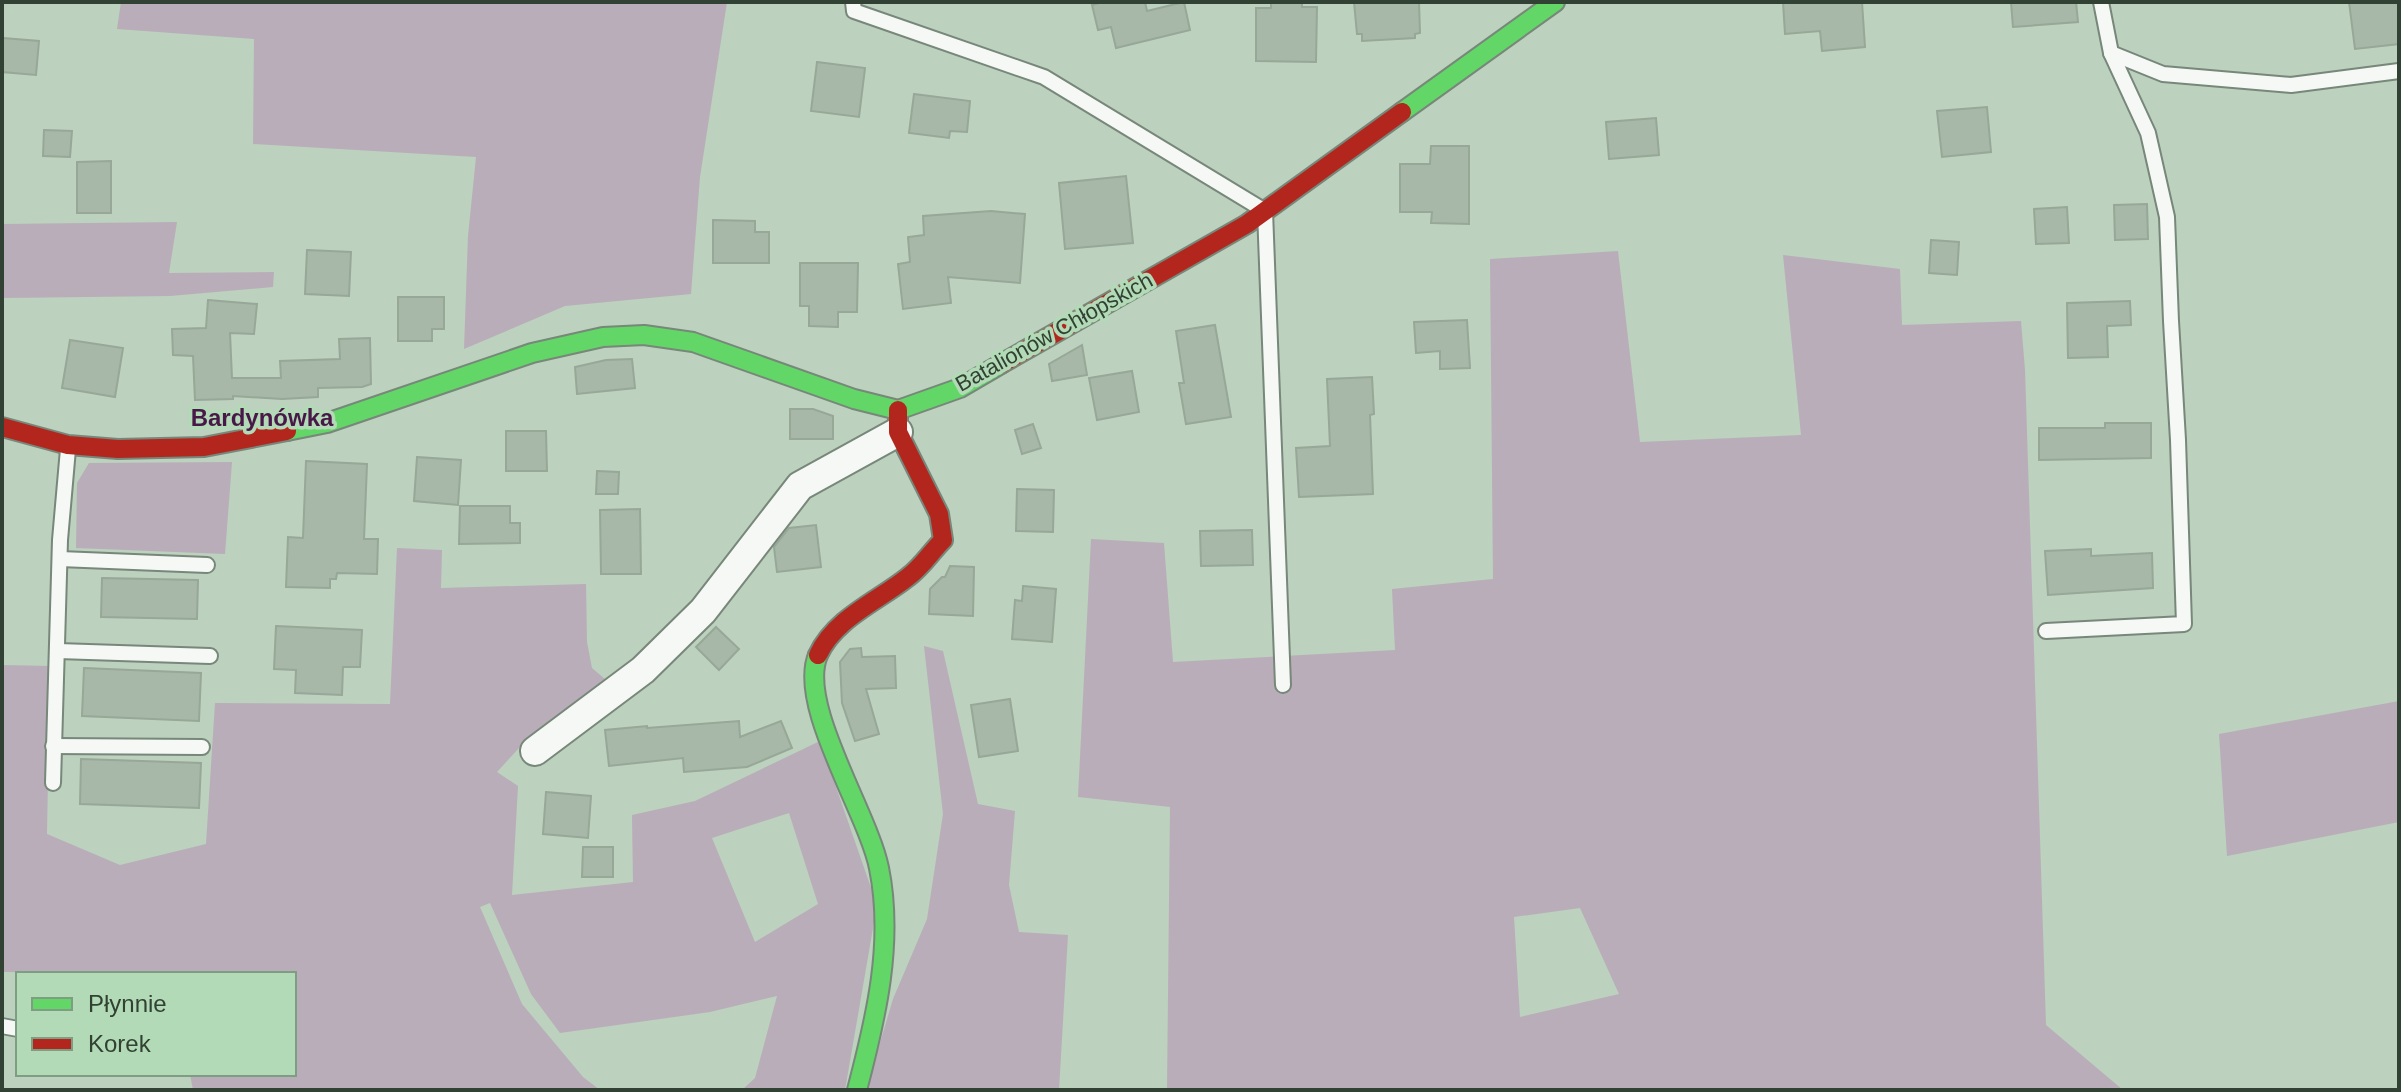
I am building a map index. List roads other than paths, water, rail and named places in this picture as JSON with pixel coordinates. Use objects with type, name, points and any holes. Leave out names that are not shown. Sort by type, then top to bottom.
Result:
[{"type":"street","name":"Batalionów Chłopskich","points":[[898,421],[1247,224],[1555,2]]},
{"type":"street","points":[[2,427],[68,445],[118,449],[204,447],[327,423],[532,353],[603,337],[644,335],[693,342],[854,399],[898,421],[939,514],[943,540],[913,574],[834,631],[816,658],[813,686],[824,723],[879,864],[884,904],[885,950],[877,1016],[857,1090]]},
{"type":"street","points":[[535,751],[643,670],[703,611],[800,486],[898,421]]},
{"type":"lane","points":[[853,2],[854,11],[1044,77],[1265,211],[1283,685]]},
{"type":"lane","points":[[2046,631],[2184,624],[2167,217],[2148,133],[2111,53],[2101,2]]},
{"type":"lane","points":[[2111,53],[2163,74],[2291,85],[2399,71]]},
{"type":"lane","points":[[53,783],[60,559],[68,445]]},
{"type":"lane","points":[[60,559],[207,565]]},
{"type":"lane","points":[[58,651],[210,656]]},
{"type":"lane","points":[[53,746],[202,747]]},
{"type":"district","name":"Bardynówka","points":[[262,417]]}]
